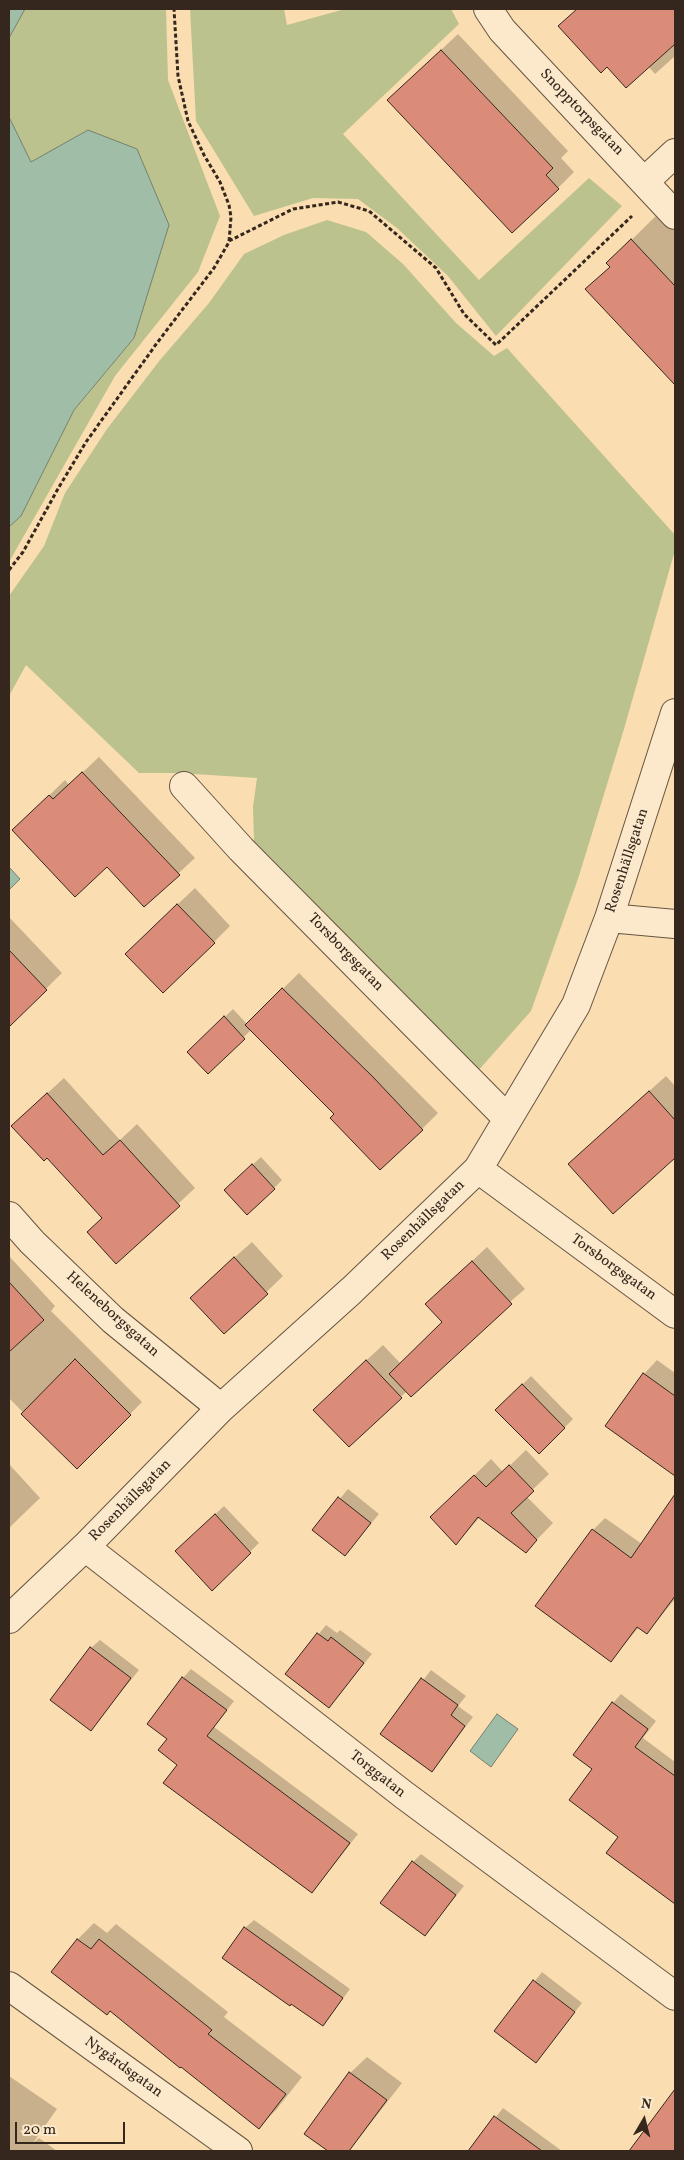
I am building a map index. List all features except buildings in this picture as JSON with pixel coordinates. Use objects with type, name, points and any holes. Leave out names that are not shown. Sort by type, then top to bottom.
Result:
[{"type":"street","name":"Snopptorpsgatan","points":[[488,9],[502,30],[675,215]]},
{"type":"street","points":[[650,187],[675,153]]},
{"type":"street","name":"Rosenhällsgatan","points":[[9,1619],[85,1547],[221,1408],[352,1290],[478,1169],[576,1005],[609,918],[675,714]]},
{"type":"street","name":"Torsborgsgatan","points":[[184,786],[241,849],[508,1119]]},
{"type":"street","points":[[609,918],[675,924]]},
{"type":"street","name":"Torsborgsgatan","points":[[478,1169],[675,1314]]},
{"type":"street","name":"Heleneborgsgatan","points":[[9,1216],[32,1242],[113,1320],[221,1408]]},
{"type":"street","name":"Torggatan","points":[[85,1547],[404,1796],[675,1996]]},
{"type":"street","name":"Nygårdsgatan","points":[[9,1986],[238,2151]]},
{"type":"path","points":[[9,570],[23,552],[58,487],[86,442],[214,268],[229,242],[231,217],[229,205],[220,182],[204,155],[188,121],[175,48],[174,9]]},
{"type":"path","points":[[229,242],[293,209],[338,202],[368,211],[436,268],[464,314],[496,345],[650,187]]},
{"type":"green space","points":[[25,9],[166,9],[168,80],[220,216],[198,272],[115,376],[9,562],[9,527],[21,516],[74,410],[134,338],[88,130],[31,163],[9,117],[9,38]]},
{"type":"green space","points":[[190,9],[284,9],[287,25],[345,9],[451,9],[459,24],[343,134],[479,280],[589,178],[622,206],[496,336],[448,276],[397,228],[358,199],[313,198],[254,216],[196,121]]},
{"type":"green space","points":[[327,220],[366,232],[403,264],[456,323],[494,356],[507,348],[675,535],[675,550],[624,729],[578,879],[531,1011],[477,1072],[440,1042],[329,917],[254,841],[253,807],[257,778],[178,773],[139,773],[26,665],[9,696],[9,596],[44,546],[65,493],[107,429],[160,360],[209,303],[244,254],[284,235]]},
{"type":"shaded area","points":[[9,9],[25,9],[9,38]]},
{"type":"shaded area","points":[[9,117],[31,162],[88,130],[137,149],[169,225],[134,338],[74,410],[21,516],[9,527]]},
{"type":"shaded area","points":[[9,867],[20,879],[9,890]]},
{"type":"shaded area","points":[[497,1714],[518,1729],[491,1767],[470,1751]]}]
